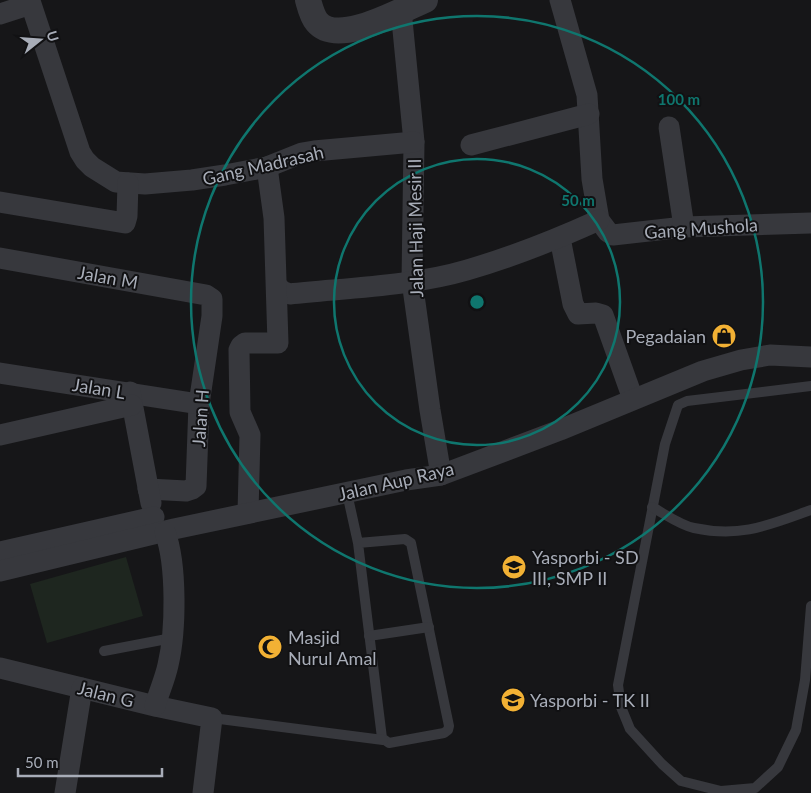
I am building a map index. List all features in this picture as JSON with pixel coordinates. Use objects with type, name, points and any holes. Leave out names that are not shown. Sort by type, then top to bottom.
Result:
[{"type":"street","points":[[308,0],[316,21],[322,26],[338,31],[358,28],[425,0]]},
{"type":"street","points":[[277,286],[282,291],[290,294],[412,281],[467,270],[560,238],[599,220],[592,179],[589,114],[585,86],[560,0]]},
{"type":"street","name":"Gang Madrasah","points":[[0,14],[31,4],[80,152],[85,160],[116,182],[145,184],[192,180],[267,167],[288,158],[314,151],[414,142]]},
{"type":"street","name":"Jalan Haji Mesir II","points":[[401,10],[414,142],[412,281],[441,475]]},
{"type":"street","points":[[471,145],[589,114]]},
{"type":"street","points":[[669,127],[684,227]]},
{"type":"street","points":[[248,513],[250,435],[240,412],[239,350],[245,343],[278,344],[274,218],[267,167]]},
{"type":"street","points":[[0,202],[125,223],[128,183]]},
{"type":"street","name":"Gang Mushola","points":[[599,220],[608,232],[613,235],[684,227],[811,223]]},
{"type":"street","points":[[560,238],[573,304],[578,314],[596,313],[603,315],[633,399]]},
{"type":"street","name":"Jalan M","points":[[0,258],[206,295],[212,300],[212,303]]},
{"type":"street","name":"Jalan H","points":[[148,490],[186,491],[196,486],[199,404],[212,316],[212,303]]},
{"type":"street","name":"Jalan Aup Raya","points":[[0,571],[159,527],[248,513],[406,480],[441,475],[560,430],[703,371],[740,360],[770,355],[811,357]]},
{"type":"street","name":"Jalan L","points":[[0,373],[131,399],[199,404]]},
{"type":"street","points":[[0,434],[131,399],[148,490],[159,527],[169,542],[173,585],[172,638],[168,665],[155,706]]},
{"type":"street","points":[[0,552],[159,527]]},
{"type":"street","name":"Jalan G","points":[[0,668],[212,718]]},
{"type":"street","points":[[65,793],[82,688]]},
{"type":"street","points":[[203,793],[212,718]]},
{"type":"lane","points":[[811,386],[687,401],[678,405],[664,444],[618,685],[621,707],[630,730],[681,781],[721,791],[755,788],[778,767],[796,730],[805,680],[811,606]]},
{"type":"lane","points":[[347,493],[358,543],[380,730],[383,740]]},
{"type":"lane","points":[[652,507],[693,528],[731,532],[758,529],[811,510]]},
{"type":"lane","points":[[212,718],[383,740],[389,743],[444,733],[448,730],[449,726],[411,543],[405,539],[358,543]]},
{"type":"lane","points":[[369,636],[429,627]]},
{"type":"lane","points":[[104,651],[172,638]]},
{"type":"shaded area","points":[[126,557],[143,616],[47,643],[30,584]]},
{"type":"place","name":"Pegadaian","points":[[724,336]]},
{"type":"place","name":"Yasporbi - SD III, SMP II","points":[[514,567]]},
{"type":"place","name":"Masjid Nurul Amal","points":[[270,647]]},
{"type":"place","name":"Yasporbi - TK II","points":[[513,700]]}]
